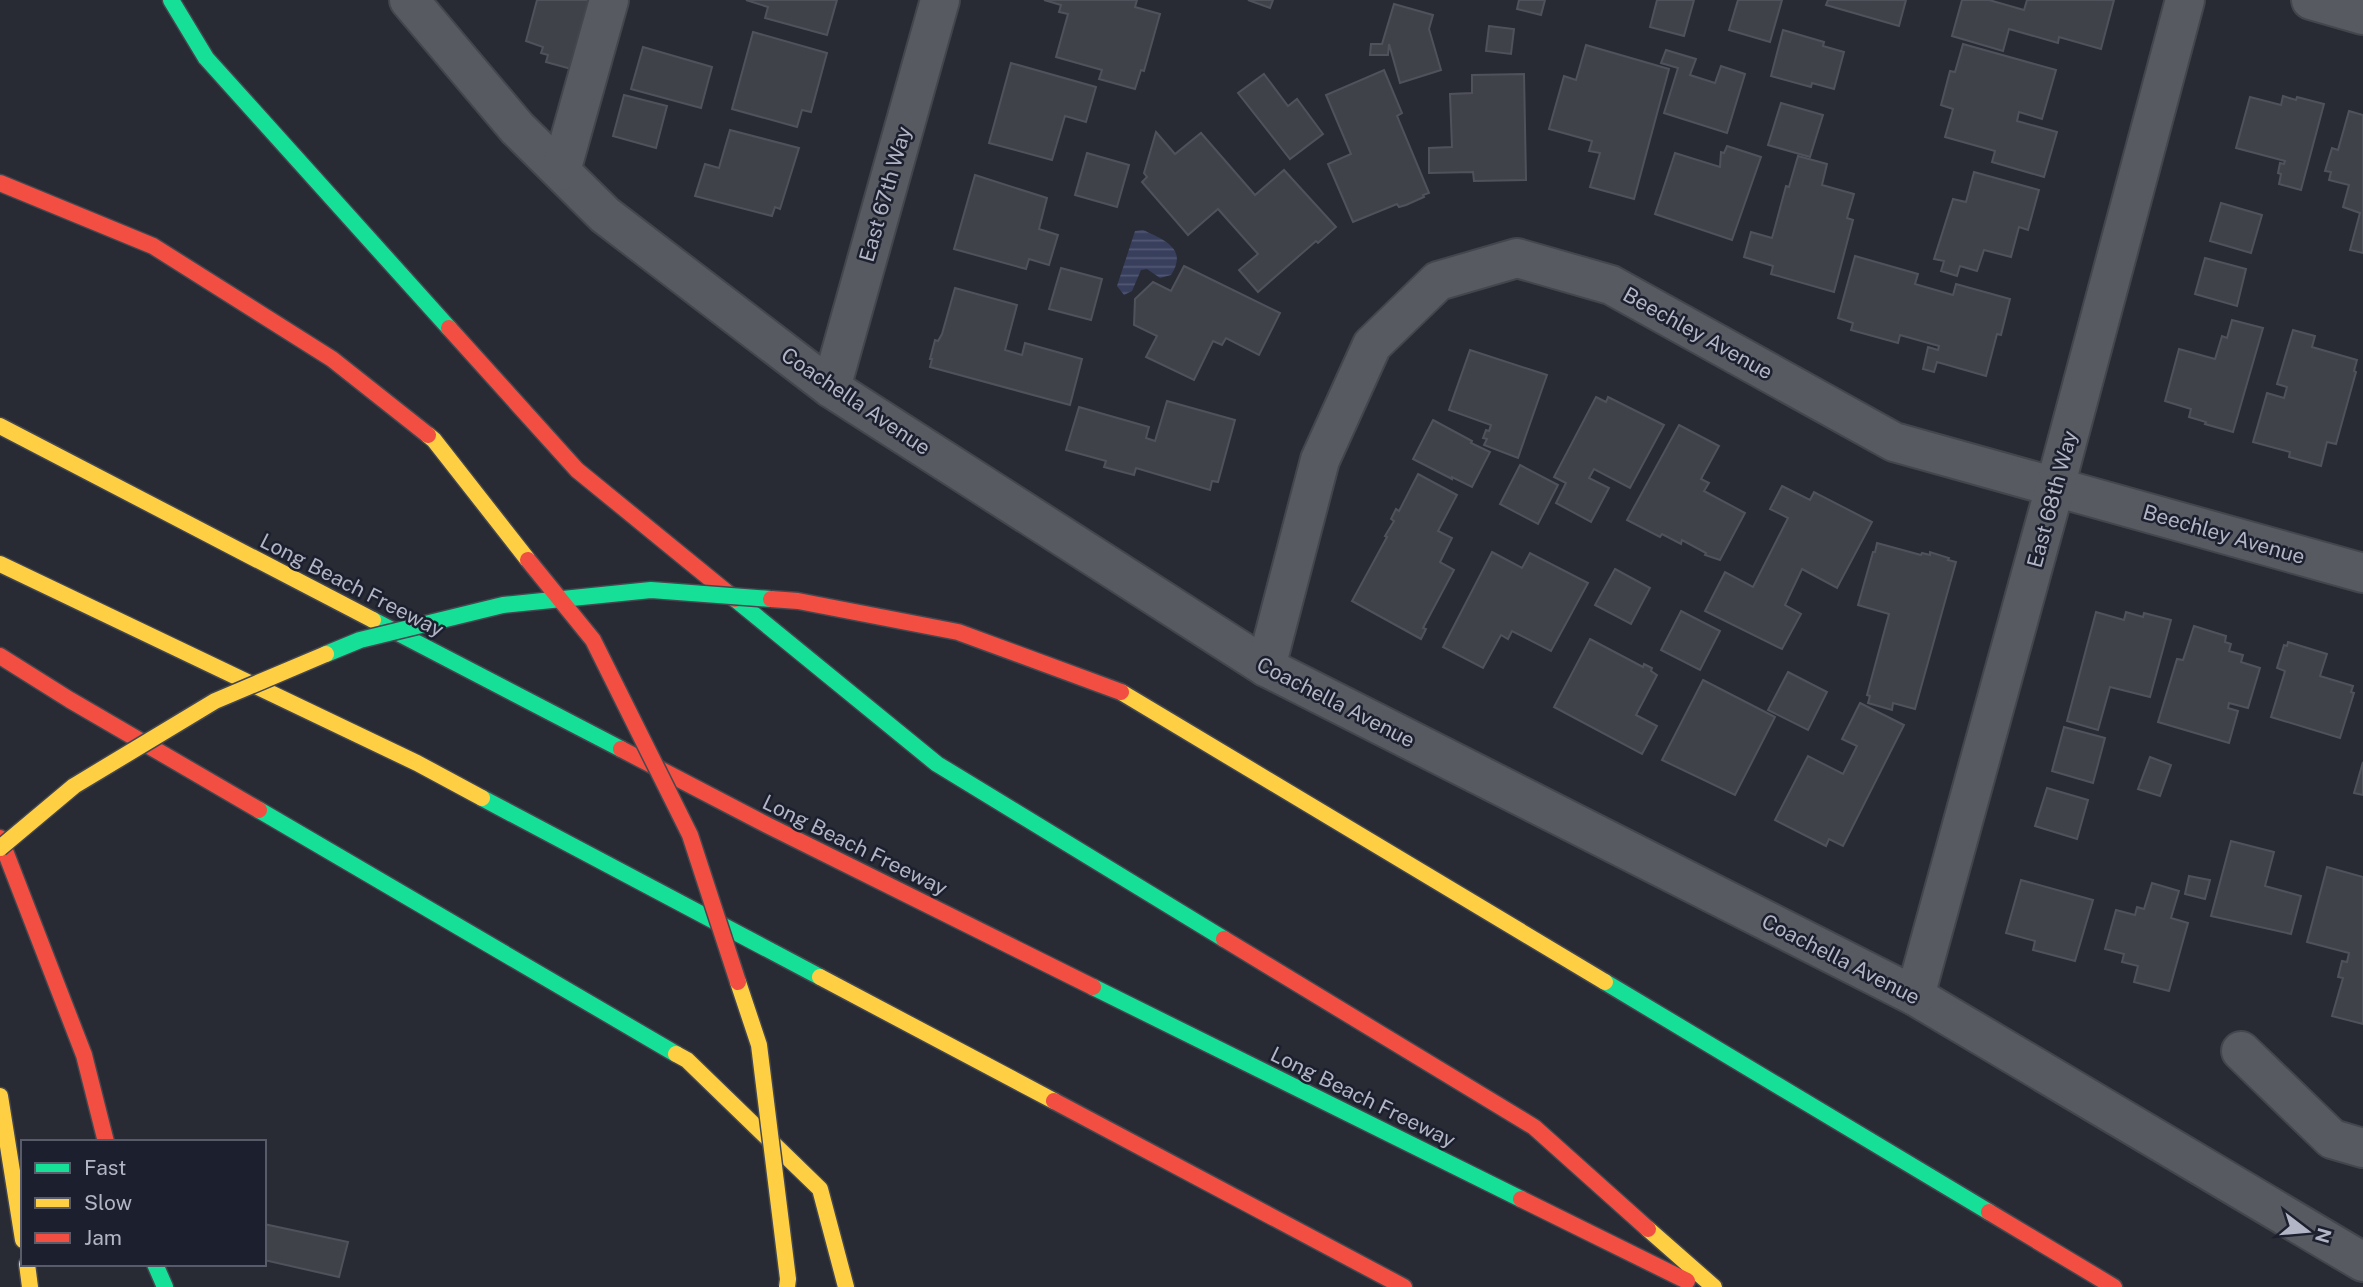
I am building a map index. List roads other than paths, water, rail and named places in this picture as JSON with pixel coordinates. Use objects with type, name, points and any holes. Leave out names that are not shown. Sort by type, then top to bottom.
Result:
[{"type":"highway","points":[[171,0],[206,58],[577,470],[937,764],[1534,1126],[1714,1287]]},
{"type":"highway","points":[[0,183],[153,246],[332,359],[434,440],[593,640],[690,835],[759,1045],[787,1265],[787,1287]]},
{"type":"highway","name":"Long Beach Freeway","points":[[0,426],[767,825],[1699,1287]]},
{"type":"highway","points":[[0,564],[417,763],[1404,1287]]},
{"type":"highway","points":[[0,848],[74,786],[215,701],[360,640],[503,605],[650,590],[798,601],[958,632],[1121,692],[2114,1287]]},
{"type":"highway","points":[[0,656],[93,714],[687,1060],[820,1189],[846,1287]]},
{"type":"highway","points":[[0,838],[84,1055],[107,1140]]},
{"type":"highway","points":[[0,1096],[21,1227]]},
{"type":"highway","points":[[27,1266],[30,1287]]},
{"type":"highway","points":[[156,1266],[166,1287]]},
{"type":"street","name":"Coachella Avenue","points":[[409,0],[517,128],[605,215],[831,388],[1266,667],[1915,996],[2363,1262]]},
{"type":"street","points":[[561,171],[609,0]]},
{"type":"street","name":"East 67th Way","points":[[831,388],[940,0]]},
{"type":"street","name":"East 68th Way","points":[[1915,996],[2185,0]]},
{"type":"street","points":[[2311,0],[2363,15]]},
{"type":"street","name":"Beechley Avenue","points":[[1266,667],[1320,460],[1372,345],[1438,281],[1517,258],[1611,285],[1894,442],[2363,573]]},
{"type":"street","points":[[2241,1051],[2332,1139],[2363,1148]]},
{"type":"water","points":[[1143,230],[1172,246],[1177,258],[1176,266],[1171,275],[1160,278],[1147,269],[1141,270],[1132,291],[1124,295],[1117,286],[1135,231]]}]
